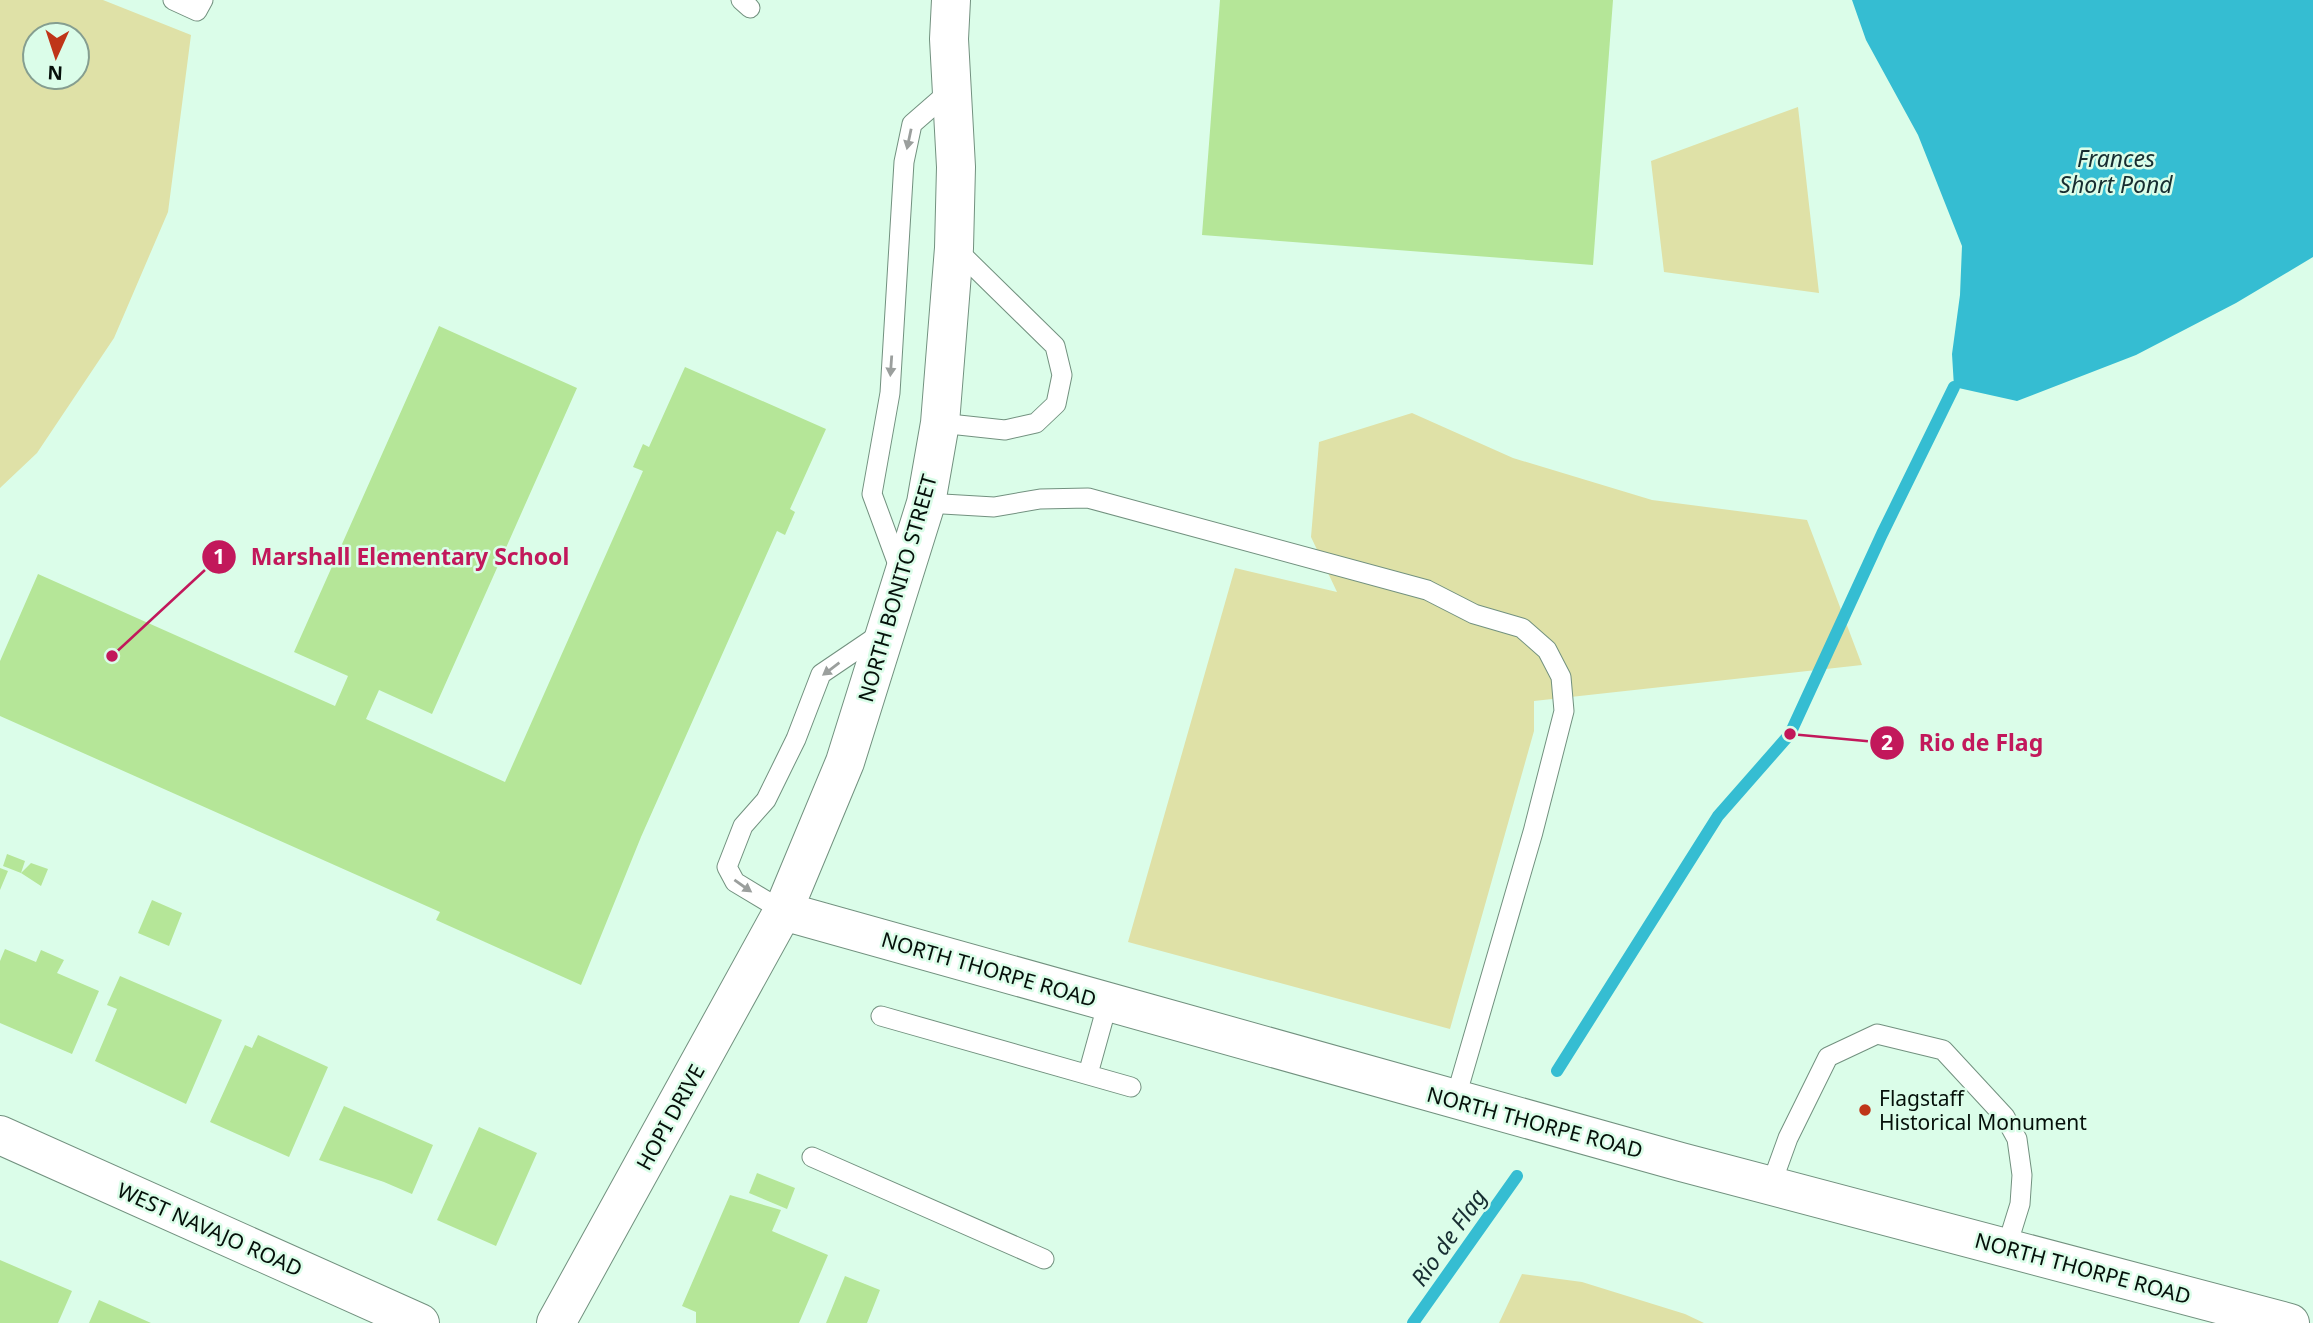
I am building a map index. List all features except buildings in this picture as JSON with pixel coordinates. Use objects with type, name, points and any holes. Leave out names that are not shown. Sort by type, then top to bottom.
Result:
[{"type":"street","name":"NORTH BONITO STREET","points":[[783,911],[845,762],[926,503],[940,423],[954,247],[956,167],[949,39],[951,0]]},
{"type":"street","name":"NORTH THORPE ROAD","points":[[783,911],[1455,1100],[2290,1323]]},
{"type":"street","name":"HOPI DRIVE","points":[[556,1323],[783,911]]},
{"type":"street","name":"WEST NAVAJO ROAD","points":[[0,1135],[420,1323]]},
{"type":"lane","points":[[173,0],[197,11],[203,0]]},
{"type":"lane","points":[[903,576],[872,494],[890,393],[904,162],[912,124],[952,89]]},
{"type":"lane","points":[[940,423],[1004,430],[1036,423],[1056,404],[1062,375],[1055,346],[954,247]]},
{"type":"lane","points":[[926,503],[994,508],[1041,499],[1088,498],[1427,590],[1474,614],[1522,628],[1547,650],[1560,677],[1564,710],[1533,832],[1455,1100]]},
{"type":"lane","points":[[783,911],[735,882],[727,867],[743,826],[765,800],[796,740],[821,674],[886,630]]},
{"type":"lane","points":[[1088,1074],[1108,1002]]},
{"type":"lane","points":[[881,1016],[1131,1087]]},
{"type":"lane","points":[[1771,1185],[1787,1138],[1828,1057],[1877,1034],[1943,1050],[2005,1117],[2017,1139],[2022,1175],[2021,1194],[2006,1249]]},
{"type":"lane","points":[[812,1157],[1044,1259]]},
{"type":"green space","points":[[0,0],[103,0],[191,35],[168,212],[114,338],[37,453],[0,488]]},
{"type":"green space","points":[[1798,107],[1819,293],[1664,272],[1651,161]]},
{"type":"green space","points":[[1412,413],[1513,458],[1652,500],[1807,520],[1862,665],[1534,701],[1534,731],[1450,1029],[1128,942],[1235,568],[1337,592],[1311,537],[1319,442]]},
{"type":"green space","points":[[1522,1274],[1582,1282],[1685,1314],[1704,1323],[1499,1323]]},
{"type":"water","name":"Frances Short Pond","points":[[1852,0],[2313,0],[2313,257],[2236,303],[2136,355],[2017,401],[1954,387],[1952,354],[1960,295],[1962,246],[1918,135],[1866,40]]},
{"type":"waterway","name":"Rio de Flag","points":[[1557,1071],[1718,816],[1790,734],[1882,534],[1954,387]]},
{"type":"waterway","name":"Rio de Flag","points":[[1413,1323],[1517,1176]]},
{"type":"place","name":"Marshall Elementary School","points":[[112,656]]},
{"type":"place","name":"Rio de Flag","points":[[1790,734]]},
{"type":"place","name":"Flagstaff Historical Monument","points":[[1865,1110]]}]
